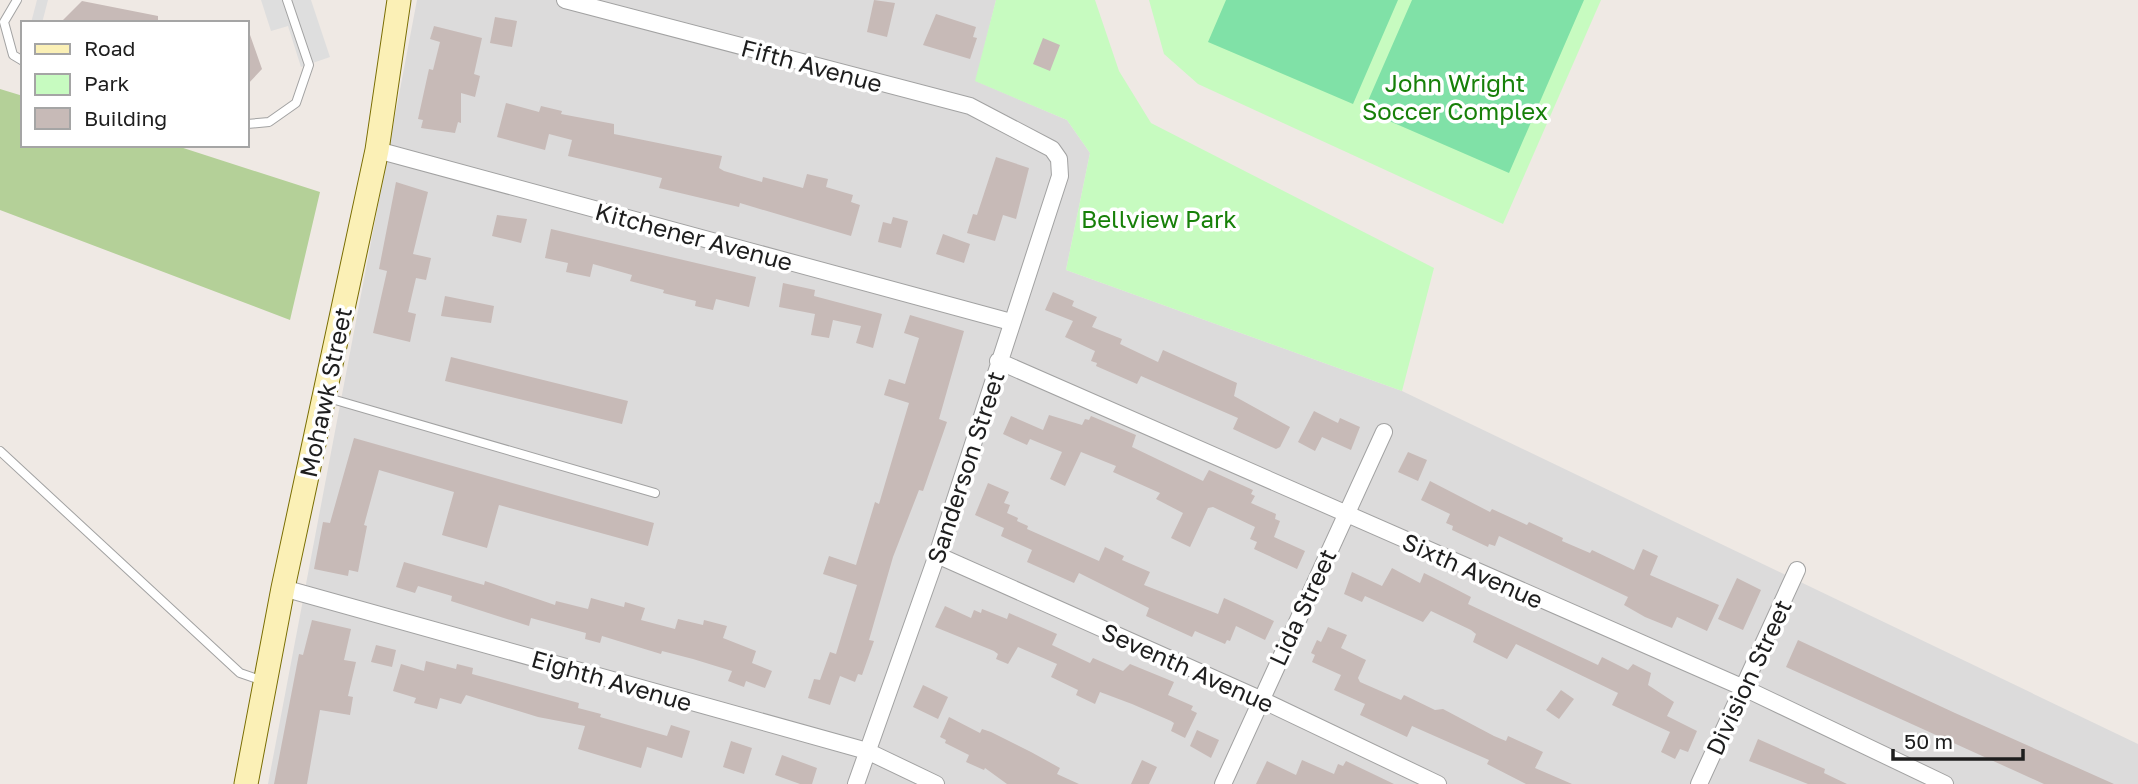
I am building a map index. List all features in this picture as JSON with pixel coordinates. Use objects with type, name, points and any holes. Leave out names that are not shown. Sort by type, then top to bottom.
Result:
[{"type":"street","name":"Mohawk Street","points":[[246,784],[283,588],[377,150],[399,0]]},
{"type":"street","name":"Fifth Avenue","points":[[565,0],[970,106],[1052,149]]},
{"type":"street","name":"Sanderson Street","points":[[856,784],[937,555],[1060,176],[1059,159],[1052,149]]},
{"type":"street","name":"Kitchener Avenue","points":[[377,150],[1011,322]]},
{"type":"street","name":"Sixth Avenue","points":[[998,361],[1744,688],[1945,784]]},
{"type":"street","name":"Lida Street","points":[[1223,784],[1384,432]]},
{"type":"street","name":"Seventh Avenue","points":[[937,555],[1260,699],[1438,784]]},
{"type":"street","name":"Division Street","points":[[1699,784],[1797,570]]},
{"type":"street","name":"Eighth Avenue","points":[[283,588],[867,751],[936,784]]},
{"type":"lane","points":[[16,0],[4,22],[13,55],[21,60]]},
{"type":"lane","points":[[248,124],[270,122],[296,103],[309,65],[287,0]]},
{"type":"lane","points":[[324,397],[655,493]]},
{"type":"lane","points":[[0,451],[240,673],[265,682]]},
{"type":"shaded area","points":[[37,0],[48,0],[43,21],[32,21]]},
{"type":"shaded area","points":[[261,0],[311,0],[330,57],[301,67],[288,26],[271,31]]},
{"type":"shaded area","points":[[417,0],[996,0],[976,81],[1067,120],[1090,153],[1066,270],[1402,391],[2138,744],[2138,784],[268,784]]},
{"type":"green space","name":"Bellview Park","points":[[996,0],[1095,0],[1119,71],[1151,123],[1434,268],[1402,391],[1066,270],[1090,153],[1067,120],[975,81]]},
{"type":"green space","name":"John Wright Soccer Complex","points":[[1149,0],[1601,0],[1503,224],[1198,84],[1164,54]]},
{"type":"green space","points":[[1226,0],[1398,0],[1353,104],[1208,42]]},
{"type":"green space","points":[[1412,0],[1584,0],[1509,173],[1364,110]]},
{"type":"green space","points":[[0,89],[21,95],[21,147],[180,147],[320,192],[290,320],[0,210]]},
{"type":"building","points":[[874,0],[895,3],[887,37],[867,32]]},
{"type":"building","points":[[82,1],[158,16],[158,21],[62,21]]},
{"type":"building","points":[[936,14],[976,27],[973,37],[977,38],[970,59],[923,45]]},
{"type":"building","points":[[495,17],[517,21],[512,47],[490,43]]},
{"type":"building","points":[[434,26],[482,38],[474,74],[480,76],[475,97],[461,93],[461,123],[458,122],[455,133],[421,128],[423,120],[418,119],[429,69],[433,70],[440,42],[430,39]]},
{"type":"building","points":[[248,32],[249,32],[262,69],[248,84]]},
{"type":"building","points":[[1043,38],[1060,45],[1050,71],[1033,64]]},
{"type":"building","points":[[506,103],[539,112],[541,106],[562,111],[561,114],[614,124],[614,134],[722,156],[719,168],[762,182],[763,177],[803,188],[807,174],[828,179],[826,187],[853,195],[851,202],[860,205],[851,236],[740,203],[739,207],[659,188],[662,178],[568,156],[572,140],[549,134],[545,150],[497,137]]},
{"type":"building","points":[[996,157],[1029,168],[1016,219],[1003,215],[995,241],[967,233],[973,214],[977,215]]},
{"type":"building","points":[[396,182],[428,192],[413,254],[431,258],[426,280],[416,278],[408,312],[416,314],[410,342],[373,333],[387,271],[379,269]]},
{"type":"building","points":[[497,215],[527,219],[521,243],[492,236]]},
{"type":"building","points":[[893,217],[908,221],[901,248],[878,242],[883,222],[891,224]]},
{"type":"building","points":[[551,229],[756,277],[749,307],[716,299],[713,310],[695,306],[696,301],[663,293],[664,290],[630,281],[632,275],[593,264],[590,277],[566,272],[568,263],[545,258]]},
{"type":"building","points":[[943,234],[970,244],[964,263],[936,254]]},
{"type":"building","points":[[783,283],[815,290],[814,296],[882,314],[873,348],[856,343],[861,326],[833,320],[829,338],[811,335],[815,314],[779,307]]},
{"type":"building","points":[[1053,292],[1074,301],[1072,306],[1097,317],[1092,327],[1122,339],[1120,344],[1158,362],[1163,350],[1237,383],[1234,396],[1290,427],[1280,447],[1276,449],[1233,429],[1238,418],[1141,376],[1137,384],[1096,366],[1097,363],[1091,361],[1095,351],[1065,337],[1073,321],[1045,310]]},
{"type":"building","points":[[445,296],[494,306],[491,323],[441,316]]},
{"type":"building","points":[[910,315],[964,331],[939,419],[947,422],[923,491],[919,490],[893,557],[869,640],[874,641],[862,675],[858,674],[855,682],[840,676],[830,705],[808,698],[814,679],[820,680],[830,652],[836,654],[857,585],[823,574],[829,556],[856,565],[875,502],[879,504],[909,403],[884,395],[889,379],[905,384],[919,338],[904,333]]},
{"type":"building","points":[[451,357],[628,401],[622,424],[445,381]]},
{"type":"building","points":[[1314,411],[1338,423],[1340,418],[1360,427],[1351,450],[1322,437],[1315,451],[1298,442]]},
{"type":"building","points":[[1049,415],[1082,425],[1085,419],[1089,420],[1091,416],[1136,435],[1132,447],[1203,481],[1209,470],[1253,490],[1251,494],[1255,496],[1251,503],[1276,514],[1275,519],[1280,521],[1274,537],[1305,551],[1297,569],[1254,549],[1257,542],[1250,539],[1255,527],[1213,507],[1208,508],[1190,547],[1171,538],[1183,513],[1156,499],[1160,493],[1113,472],[1116,466],[1081,452],[1065,486],[1050,479],[1062,452],[1030,439],[1027,445],[1003,434],[1011,416],[1043,430]]},
{"type":"building","points":[[354,438],[654,523],[648,546],[499,505],[487,548],[442,535],[454,492],[379,470],[364,525],[367,526],[358,572],[349,570],[348,576],[314,569],[323,522],[330,523]]},
{"type":"building","points":[[1408,452],[1427,460],[1418,481],[1398,472]]},
{"type":"building","points":[[1430,481],[1490,512],[1492,509],[1527,525],[1529,522],[1563,538],[1562,541],[1590,553],[1592,550],[1634,570],[1643,549],[1658,556],[1650,575],[1719,605],[1707,631],[1677,617],[1672,628],[1645,617],[1624,605],[1628,597],[1499,536],[1495,546],[1489,544],[1488,547],[1452,530],[1453,526],[1446,523],[1450,514],[1421,500]]},
{"type":"building","points":[[988,483],[1009,492],[1004,503],[1010,505],[1007,513],[1028,526],[1027,529],[1099,561],[1105,547],[1124,556],[1122,560],[1150,572],[1144,585],[1218,614],[1224,598],[1274,621],[1265,640],[1236,626],[1230,641],[1227,640],[1225,644],[1195,631],[1192,637],[1146,616],[1149,608],[1079,573],[1074,583],[1027,562],[1032,550],[1001,536],[1004,528],[975,515]]},
{"type":"building","points":[[404,562],[484,585],[485,581],[555,605],[556,601],[588,609],[591,598],[624,607],[625,602],[645,608],[641,620],[675,629],[678,619],[703,625],[704,620],[727,626],[723,638],[756,651],[752,663],[772,671],[765,688],[746,681],[744,687],[728,681],[732,671],[693,659],[662,651],[661,654],[602,636],[600,643],[585,639],[586,633],[531,618],[529,626],[451,601],[452,596],[418,586],[415,593],[396,587]]},
{"type":"building","points":[[1392,568],[1420,583],[1424,573],[1471,597],[1468,604],[1598,665],[1602,657],[1628,670],[1633,664],[1651,673],[1648,685],[1674,702],[1667,716],[1697,731],[1688,752],[1680,749],[1675,759],[1661,752],[1670,732],[1612,705],[1618,693],[1516,644],[1507,659],[1473,642],[1476,634],[1471,630],[1431,611],[1423,622],[1365,596],[1362,602],[1344,594],[1352,572],[1382,586]]},
{"type":"building","points":[[1737,578],[1761,590],[1743,630],[1718,619]]},
{"type":"building","points":[[945,606],[971,618],[974,610],[981,613],[982,609],[1007,619],[1009,613],[1057,634],[1052,645],[1090,663],[1093,658],[1123,671],[1130,664],[1174,682],[1168,695],[1193,706],[1191,710],[1197,713],[1185,738],[1171,731],[1174,723],[1171,721],[1132,704],[1100,692],[1095,704],[1076,695],[1078,690],[1051,677],[1057,664],[1018,647],[1008,664],[996,659],[998,654],[994,651],[935,627]]},
{"type":"building","points":[[312,620],[351,629],[344,660],[356,662],[348,696],[353,697],[350,715],[320,710],[307,784],[274,784],[299,654],[303,655]]},
{"type":"building","points":[[1328,627],[1347,635],[1341,648],[1366,660],[1358,678],[1360,682],[1401,700],[1404,695],[1435,710],[1443,709],[1494,736],[1506,741],[1508,736],[1543,752],[1535,768],[1572,784],[1526,784],[1487,764],[1489,760],[1412,726],[1407,737],[1360,715],[1365,704],[1334,690],[1341,675],[1312,662],[1315,655],[1311,653],[1317,640],[1321,642]]},
{"type":"building","points":[[1798,640],[2114,784],[2044,784],[1786,667]]},
{"type":"building","points":[[376,645],[396,650],[392,667],[371,662]]},
{"type":"building","points":[[426,661],[456,669],[457,664],[473,668],[472,674],[579,703],[578,708],[601,714],[600,717],[667,736],[671,725],[690,731],[682,758],[647,747],[641,768],[578,749],[585,726],[538,717],[466,695],[461,704],[440,698],[437,709],[414,703],[416,698],[393,691],[401,664],[424,671]]},
{"type":"building","points":[[923,685],[948,697],[938,719],[913,707]]},
{"type":"building","points":[[1561,690],[1574,699],[1559,719],[1546,710]]},
{"type":"building","points":[[949,717],[980,733],[982,729],[991,732],[1031,752],[1060,768],[1057,774],[1079,784],[1007,784],[985,768],[984,770],[966,762],[969,755],[945,743],[946,740],[940,737]]},
{"type":"building","points":[[1197,730],[1219,740],[1211,758],[1190,746]]},
{"type":"building","points":[[1758,739],[1825,769],[1824,773],[1847,784],[1808,784],[1749,761]]},
{"type":"building","points":[[731,741],[752,748],[744,774],[723,767]]},
{"type":"building","points":[[782,755],[817,768],[812,784],[800,784],[775,775]]},
{"type":"building","points":[[1142,760],[1157,767],[1149,784],[1131,784]]},
{"type":"building","points":[[1302,760],[1334,774],[1338,764],[1343,766],[1346,761],[1394,784],[1256,784],[1267,761],[1296,775]]}]
